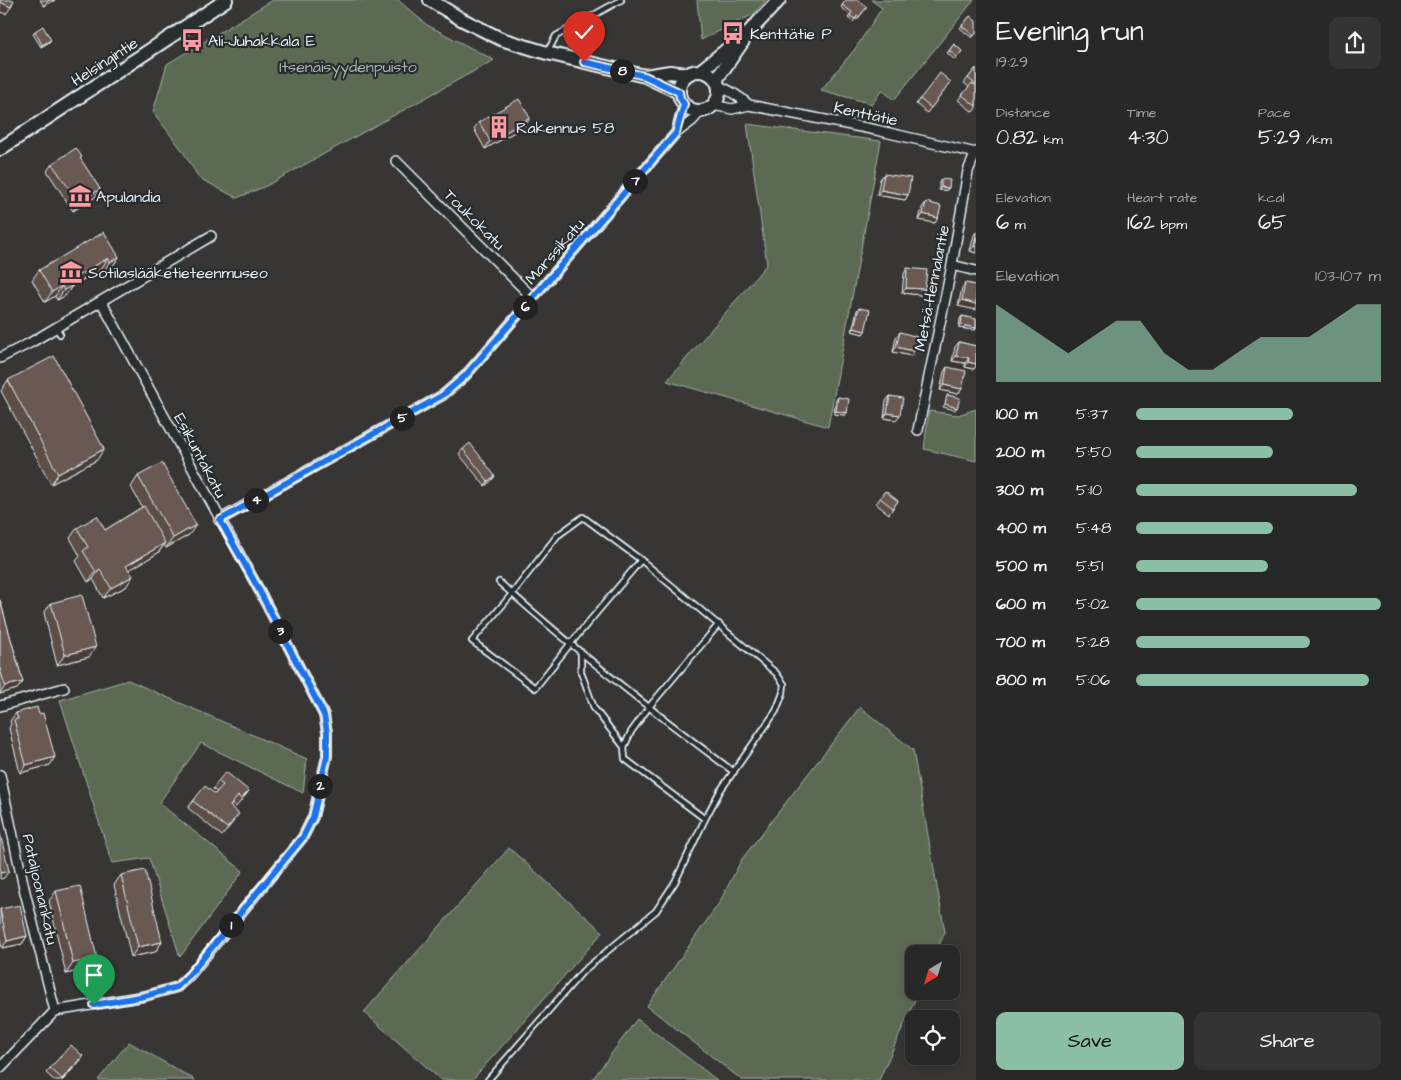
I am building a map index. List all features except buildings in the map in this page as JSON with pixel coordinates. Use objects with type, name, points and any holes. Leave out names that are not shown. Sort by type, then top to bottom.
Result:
[{"type":"street","name":"Helsingintie","points":[[0,149],[226,0]]},
{"type":"street","points":[[430,0],[461,19],[501,38],[547,54],[645,76],[681,98],[689,108],[695,110],[708,108],[732,109],[749,105]]},
{"type":"street","points":[[717,83],[750,32],[779,0]]},
{"type":"street","points":[[676,133],[682,79],[750,32]]},
{"type":"street","points":[[645,76],[670,72],[706,72],[712,75],[717,83],[719,93],[717,99],[708,108]]},
{"type":"street","points":[[717,83],[742,98],[749,105]]},
{"type":"street","name":"Kenttätie","points":[[749,105],[876,130],[976,153]]},
{"type":"street","name":"Marssikatu","points":[[220,520],[443,395],[465,376],[676,133],[708,108]]},
{"type":"street","name":"Metsä-Hennalantie","points":[[918,430],[952,265],[968,171],[976,153]]},
{"type":"street","name":"Toukokatu","points":[[396,162],[533,298]]},
{"type":"street","points":[[0,358],[58,331],[101,301],[212,236]]},
{"type":"street","points":[[952,265],[976,271]]},
{"type":"street","name":"Esikuntakatu","points":[[55,1011],[145,996],[177,987],[190,974],[303,837],[313,817],[327,756],[327,732],[324,715],[258,588],[101,301]]},
{"type":"street","points":[[0,706],[64,688]]},
{"type":"street","name":"Pataljoonankatu","points":[[0,775],[24,888],[55,1011]]},
{"type":"street","points":[[0,1068],[55,1011]]},
{"type":"lane","points":[[547,54],[556,36],[621,0]]},
{"type":"lane","points":[[488,1080],[583,971],[656,911],[675,882],[720,791],[776,711],[783,693],[784,684],[776,673],[641,560],[583,517],[557,536],[512,594],[472,641],[535,688],[570,643],[641,560]]},
{"type":"lane","points":[[499,582],[649,707],[734,772]]},
{"type":"lane","points":[[705,819],[625,759],[624,747],[631,732],[649,707],[718,624]]},
{"type":"lane","points":[[581,652],[581,672],[594,708],[624,747]]},
{"type":"green space","name":"Itsenäisyydenpuisto","points":[[273,0],[398,0],[427,25],[494,60],[266,186],[237,198],[199,178],[182,150],[153,112],[167,64]]},
{"type":"green space","points":[[697,0],[766,0],[754,14],[701,40]]},
{"type":"green space","points":[[871,0],[974,0],[894,100],[882,90],[872,104],[821,90],[855,49],[882,8]]},
{"type":"green space","points":[[747,124],[881,141],[828,427],[667,381],[767,264]]},
{"type":"green space","points":[[976,409],[976,461],[924,449],[929,411],[958,415]]},
{"type":"green space","points":[[128,680],[307,759],[303,793],[201,743],[159,803],[243,871],[180,957],[149,858],[112,863],[60,700]]},
{"type":"green space","points":[[860,707],[913,750],[945,932],[939,945],[905,945],[905,1000],[915,1000],[910,1010],[905,1010],[905,1022],[879,1080],[742,1080],[647,1006],[719,903],[742,859]]},
{"type":"green space","points":[[509,848],[603,932],[472,1080],[441,1080],[364,1012]]},
{"type":"green space","points":[[637,1019],[717,1080],[592,1080]]},
{"type":"green space","points":[[129,1042],[195,1080],[98,1080]]},
{"type":"place","name":"Kenttätie P","points":[[733,33]]},
{"type":"place","name":"Ali-Juhakkala E","points":[[192,40]]},
{"type":"place","name":"Rakennus 58","points":[[499,127]]},
{"type":"place","name":"Apulandia","points":[[80,196]]},
{"type":"place","name":"Sotilaslääketieteenmuseo","points":[[71,272]]},
{"type":"route","points":[[94,1005],[145,996],[177,987],[190,974],[303,837],[313,817],[327,756],[327,732],[324,715],[258,588],[220,520],[443,395],[465,376],[676,133],[684,104],[679,92],[645,76],[584,62]]}]
